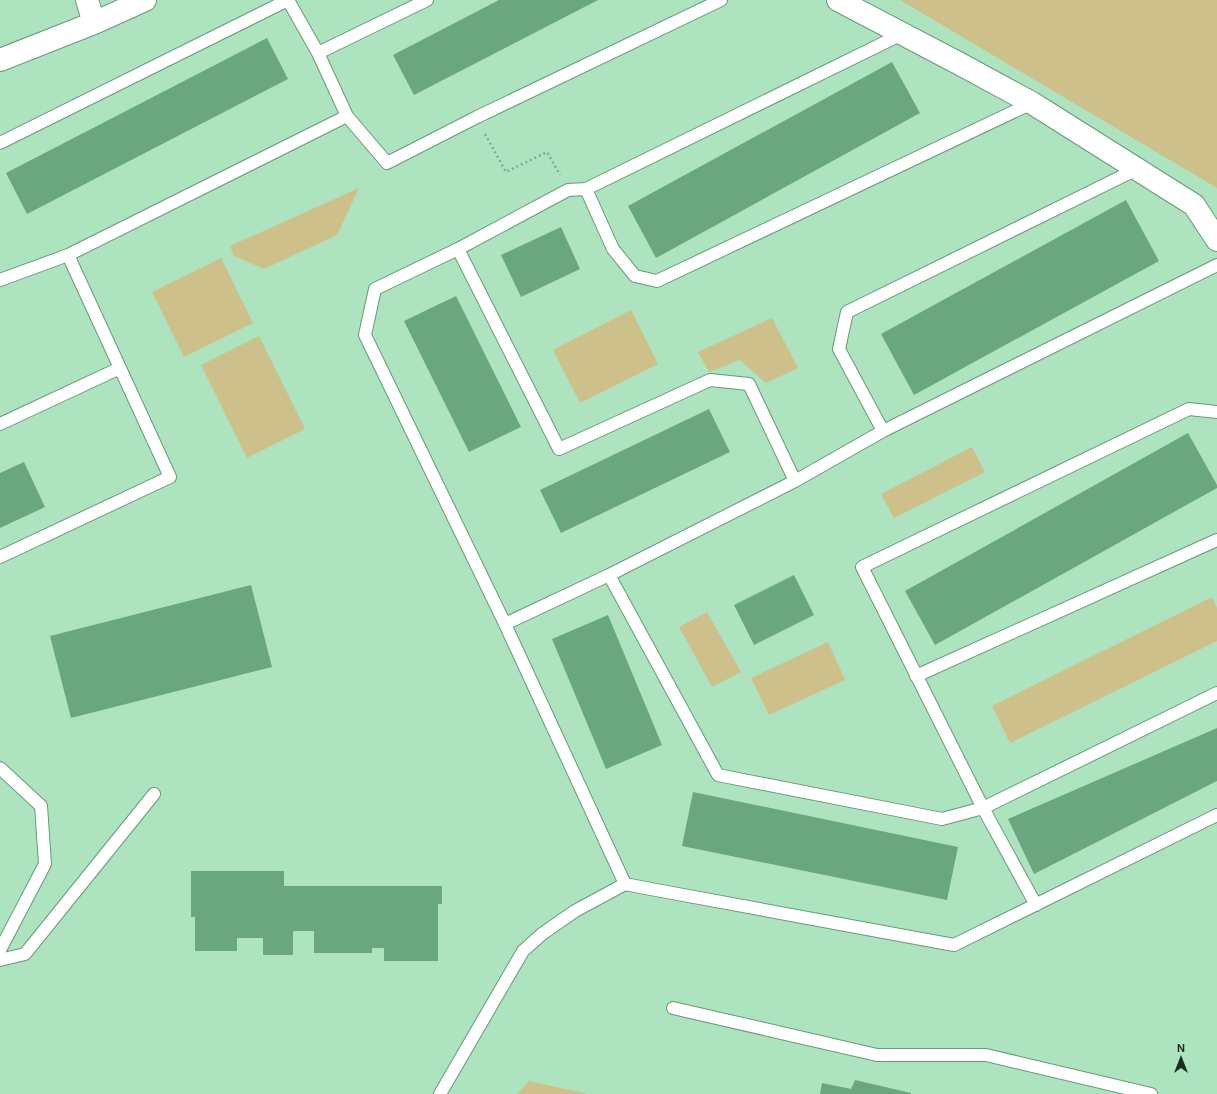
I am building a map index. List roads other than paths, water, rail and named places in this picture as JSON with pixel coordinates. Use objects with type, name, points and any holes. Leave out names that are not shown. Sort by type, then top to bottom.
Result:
[{"type":"street","points":[[87,0],[94,23]]},
{"type":"street","points":[[0,60],[94,23],[145,0]]},
{"type":"street","points":[[838,0],[1032,103],[1137,169],[1194,206],[1217,240]]},
{"type":"lane","points":[[0,143],[288,0],[318,53],[347,116],[387,163],[477,117],[721,0]]},
{"type":"lane","points":[[318,53],[427,0]]},
{"type":"lane","points":[[625,884],[505,624],[365,335],[376,289],[458,249],[568,190],[586,189],[902,34]]},
{"type":"lane","points":[[586,189],[613,249],[635,276],[657,281],[1032,103]]},
{"type":"lane","points":[[0,280],[68,255],[347,116]]},
{"type":"lane","points":[[883,431],[839,349],[847,312],[1137,169]]},
{"type":"lane","points":[[458,249],[559,449],[710,380],[749,384],[795,482]]},
{"type":"lane","points":[[0,557],[170,477],[68,255]]},
{"type":"lane","points":[[505,624],[609,575],[795,482],[883,431],[1217,265]]},
{"type":"lane","points":[[0,424],[120,368]]},
{"type":"lane","points":[[1036,905],[983,808],[862,567],[1189,409],[1217,412]]},
{"type":"lane","points":[[916,676],[1217,540]]},
{"type":"lane","points":[[609,575],[718,775],[942,820],[983,808],[1217,693]]},
{"type":"lane","points":[[0,768],[41,806],[45,864],[0,950]]},
{"type":"lane","points":[[0,960],[25,954],[154,794]]},
{"type":"lane","points":[[440,1094],[523,951],[542,934],[575,911],[625,884],[954,945],[1217,815]]},
{"type":"lane","points":[[673,1008],[877,1054],[986,1055],[1150,1094]]}]
